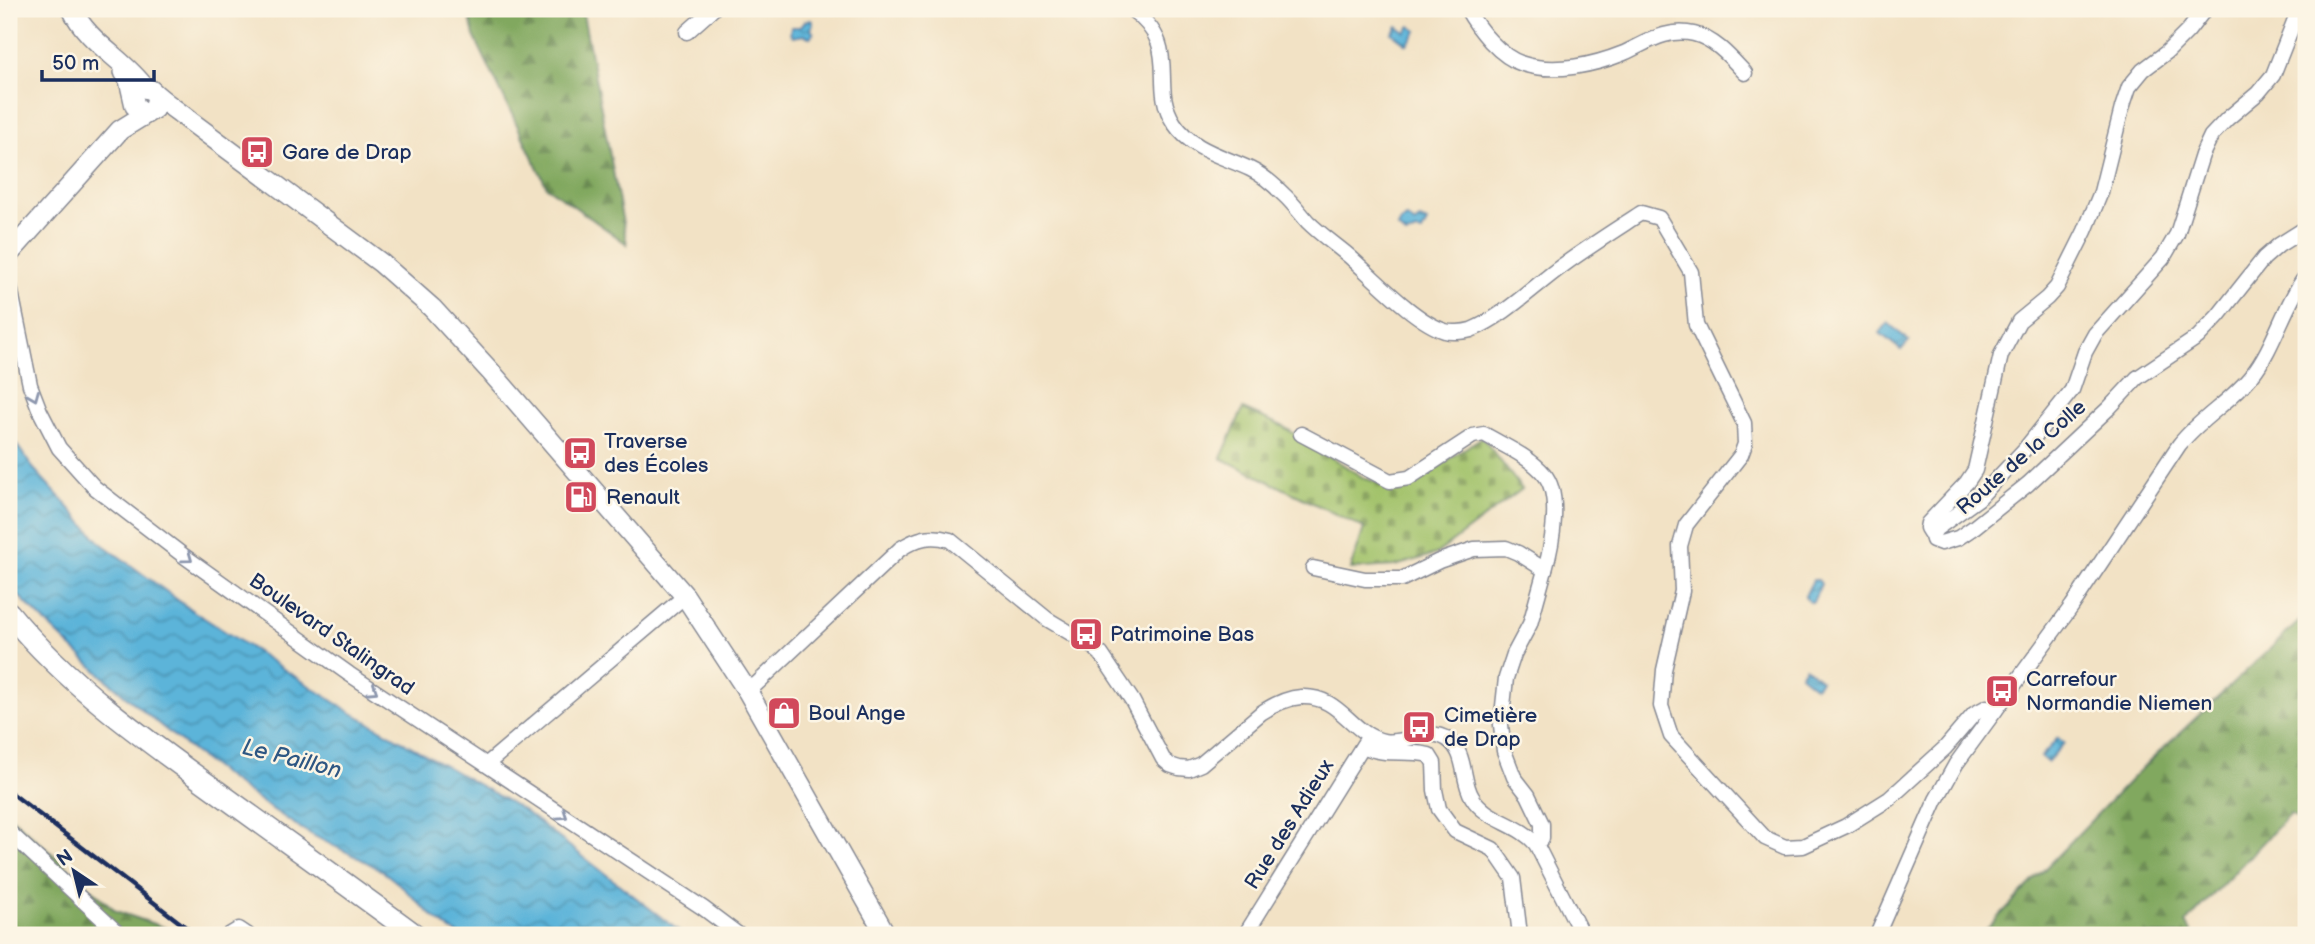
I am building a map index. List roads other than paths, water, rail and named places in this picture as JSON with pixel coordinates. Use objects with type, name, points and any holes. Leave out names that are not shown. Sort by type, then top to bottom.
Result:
[{"type":"main road","points":[[9,613],[58,665],[109,711],[165,755],[415,935]]},
{"type":"main road","points":[[9,630],[49,671],[157,761],[399,935]]},
{"type":"street","points":[[72,9],[86,31],[118,62],[144,102],[174,107],[381,263],[432,308],[490,371],[685,596],[748,692],[886,935]]},
{"type":"street","points":[[687,33],[713,9]]},
{"type":"street","points":[[1131,9],[1145,19],[1162,49],[1167,106],[1173,121],[1185,137],[1205,150],[1252,170],[1269,181],[1309,222],[1404,305],[1429,323],[1446,331],[1469,331],[1497,316],[1562,265],[1641,213],[1659,218],[1691,272],[1696,325],[1744,423],[1745,444],[1741,455],[1686,525],[1680,546],[1682,591],[1664,670],[1661,706],[1671,736],[1765,838],[1784,847],[1802,846],[1846,826],[1889,799],[1945,748],[1974,713],[1987,707],[1995,711]]},
{"type":"street","points":[[1467,9],[1498,49],[1522,64],[1548,68],[1579,66],[1623,53],[1665,33],[1696,34],[1726,53],[1745,73]]},
{"type":"street","points":[[1932,536],[1927,528],[1928,523],[1975,470],[2001,355],[2009,337],[2019,321],[2057,287],[2085,231],[2101,192],[2129,87],[2143,70],[2167,52],[2188,31],[2205,9]]},
{"type":"street","name":"Route de la Colle","points":[[2299,9],[2273,75],[2258,93],[2211,136],[2202,155],[2177,234],[2163,258],[2095,334],[2085,352],[2072,390],[2024,450],[1979,498],[1945,522],[1932,536],[1933,540],[1941,543],[1958,538],[2028,484],[2137,378],[2198,337],[2264,258],[2278,245],[2306,228]]},
{"type":"street","points":[[9,254],[144,102]]},
{"type":"street","points":[[1877,935],[1936,800],[1956,764],[2072,606],[2179,445],[2193,427],[2239,390],[2254,373],[2306,276]]},
{"type":"street","name":"Boulevard Stalingrad","points":[[9,282],[30,385],[40,411],[59,448],[94,487],[184,556],[349,674],[703,908],[739,935]]},
{"type":"street","points":[[1301,434],[1390,481],[1409,478],[1473,436],[1485,434],[1529,460],[1546,476],[1555,509],[1549,554],[1530,624],[1514,654],[1506,678],[1500,724],[1504,751],[1514,777],[1528,795],[1542,824],[1542,838],[1536,844]]},
{"type":"street","points":[[748,692],[900,549],[911,541],[937,536],[950,540],[1047,619],[1101,654],[1132,700],[1156,750],[1170,765],[1189,768],[1201,764],[1270,706],[1295,698],[1317,697],[1329,702],[1377,753],[1418,752],[1429,755],[1434,763],[1439,809],[1455,831],[1493,849],[1513,878],[1520,935]]},
{"type":"street","points":[[1313,568],[1364,579],[1402,579],[1439,561],[1474,549],[1506,548],[1545,570]]},
{"type":"street","points":[[487,764],[685,596]]},
{"type":"street","points":[[1366,741],[1389,741],[1430,734],[1447,738],[1460,755],[1467,786],[1476,803],[1530,836],[1536,844],[1582,935]]},
{"type":"street","name":"Rue des Adieux","points":[[1245,935],[1366,741]]},
{"type":"street","points":[[9,832],[120,935]]},
{"type":"street","points":[[230,934],[239,929],[248,935]]},
{"type":"water","points":[[811,20],[811,30],[814,33],[810,37],[793,37],[790,33],[791,27],[800,27],[805,21]]},
{"type":"water","points":[[1397,26],[1405,32],[1410,26],[1417,31],[1407,44],[1392,33]]},
{"type":"water","points":[[1407,218],[1415,224],[1420,219],[1427,222],[1422,232],[1406,235],[1398,228],[1401,221]]},
{"type":"water","points":[[1888,323],[1909,341],[1901,350],[1880,333]]},
{"type":"water","name":"Le Paillon","points":[[9,434],[33,468],[102,544],[190,609],[347,710],[523,810],[684,935],[459,935],[382,871],[302,829],[224,775],[113,685],[9,586]]},
{"type":"water","points":[[1813,580],[1818,580],[1821,584],[1813,602],[1809,602],[1805,596]]},
{"type":"water","points":[[1805,667],[1821,680],[1815,687],[1800,675]]},
{"type":"water","points":[[2058,738],[2064,743],[2047,762],[2041,757]]},
{"type":"railway","points":[[9,791],[196,935]]},
{"type":"place","name":"Gare de Drap","points":[[257,152]]},
{"type":"place","name":"Traverse des Écoles","points":[[580,453]]},
{"type":"place","name":"Renault","points":[[581,497]]},
{"type":"place","name":"Patrimoine Bas","points":[[1086,634]]},
{"type":"place","name":"Carrefour Normandie Niemen","points":[[2002,691]]},
{"type":"place","name":"Boul Ange","points":[[784,713]]},
{"type":"place","name":"Cimetière de Drap","points":[[1419,727]]}]
